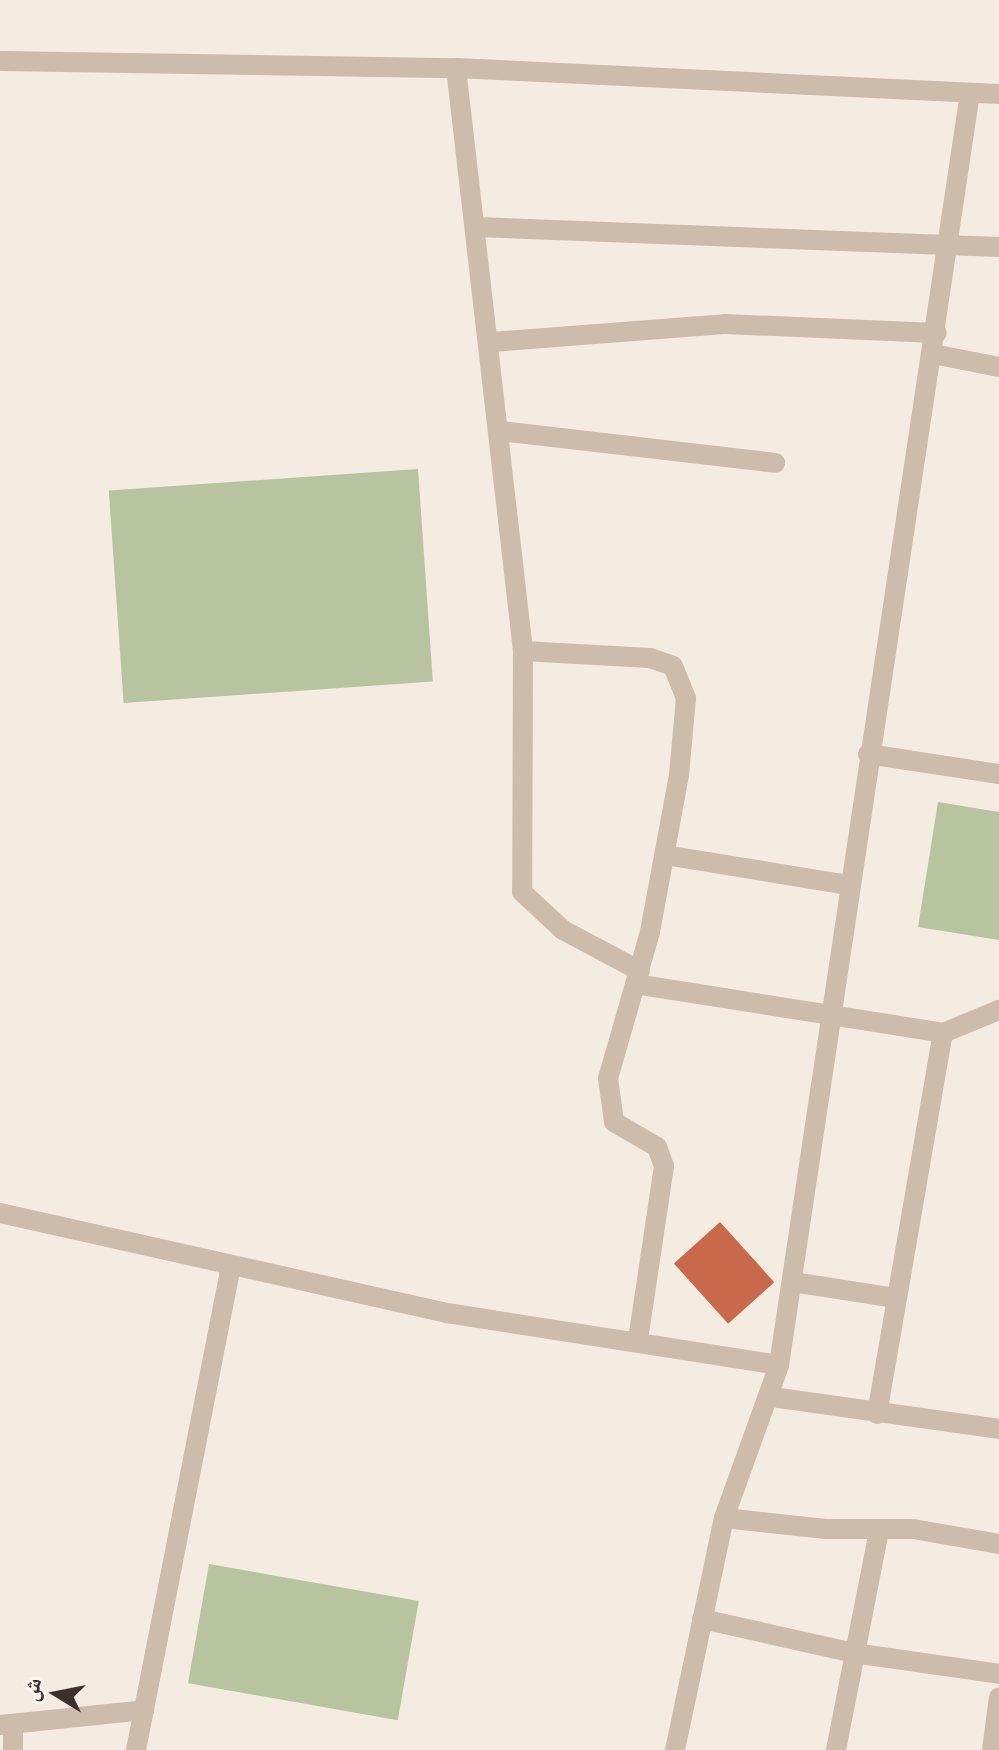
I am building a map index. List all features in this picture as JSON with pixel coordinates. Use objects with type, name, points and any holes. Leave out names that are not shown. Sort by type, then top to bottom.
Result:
[{"type":"street","points":[[0,61],[456,68],[999,94]]},
{"type":"street","points":[[456,68],[492,342],[523,651],[522,892],[563,930],[637,978],[830,1017],[943,1033],[999,1010]]},
{"type":"street","points":[[675,1750],[724,1518],[772,1397],[779,1365],[868,754],[951,243],[970,93]]},
{"type":"street","points":[[477,227],[999,247]]},
{"type":"street","points":[[492,342],[724,324],[937,333]]},
{"type":"street","points":[[933,354],[999,367]]},
{"type":"street","points":[[500,431],[775,463]]},
{"type":"street","points":[[523,651],[650,658],[673,666],[686,698],[665,855],[637,978],[608,1078],[608,1103],[614,1122],[657,1147],[664,1166],[638,1340]]},
{"type":"street","points":[[868,754],[999,774]]},
{"type":"street","points":[[665,855],[849,885]]},
{"type":"street","points":[[877,1414],[943,1033]]},
{"type":"street","points":[[0,1213],[231,1268],[447,1313],[638,1340],[779,1365]]},
{"type":"street","points":[[136,1750],[231,1268]]},
{"type":"street","points":[[793,1282],[895,1298]]},
{"type":"street","points":[[772,1397],[999,1429]]},
{"type":"street","points":[[724,1518],[879,1531],[913,1529],[999,1544]]},
{"type":"street","points":[[836,1750],[879,1531]]},
{"type":"street","points":[[702,1619],[854,1653],[999,1674]]},
{"type":"street","points":[[992,1750],[999,1697]]},
{"type":"street","points":[[13,1750],[7,1724],[144,1710]]},
{"type":"green space","points":[[418,469],[433,681],[124,703],[109,491]]},
{"type":"green space","points":[[938,802],[999,812],[999,940],[918,927]]},
{"type":"green space","points":[[209,1564],[419,1601],[398,1720],[188,1683]]},
{"type":"building","points":[[720,1222],[774,1282],[728,1324],[674,1263]]}]
